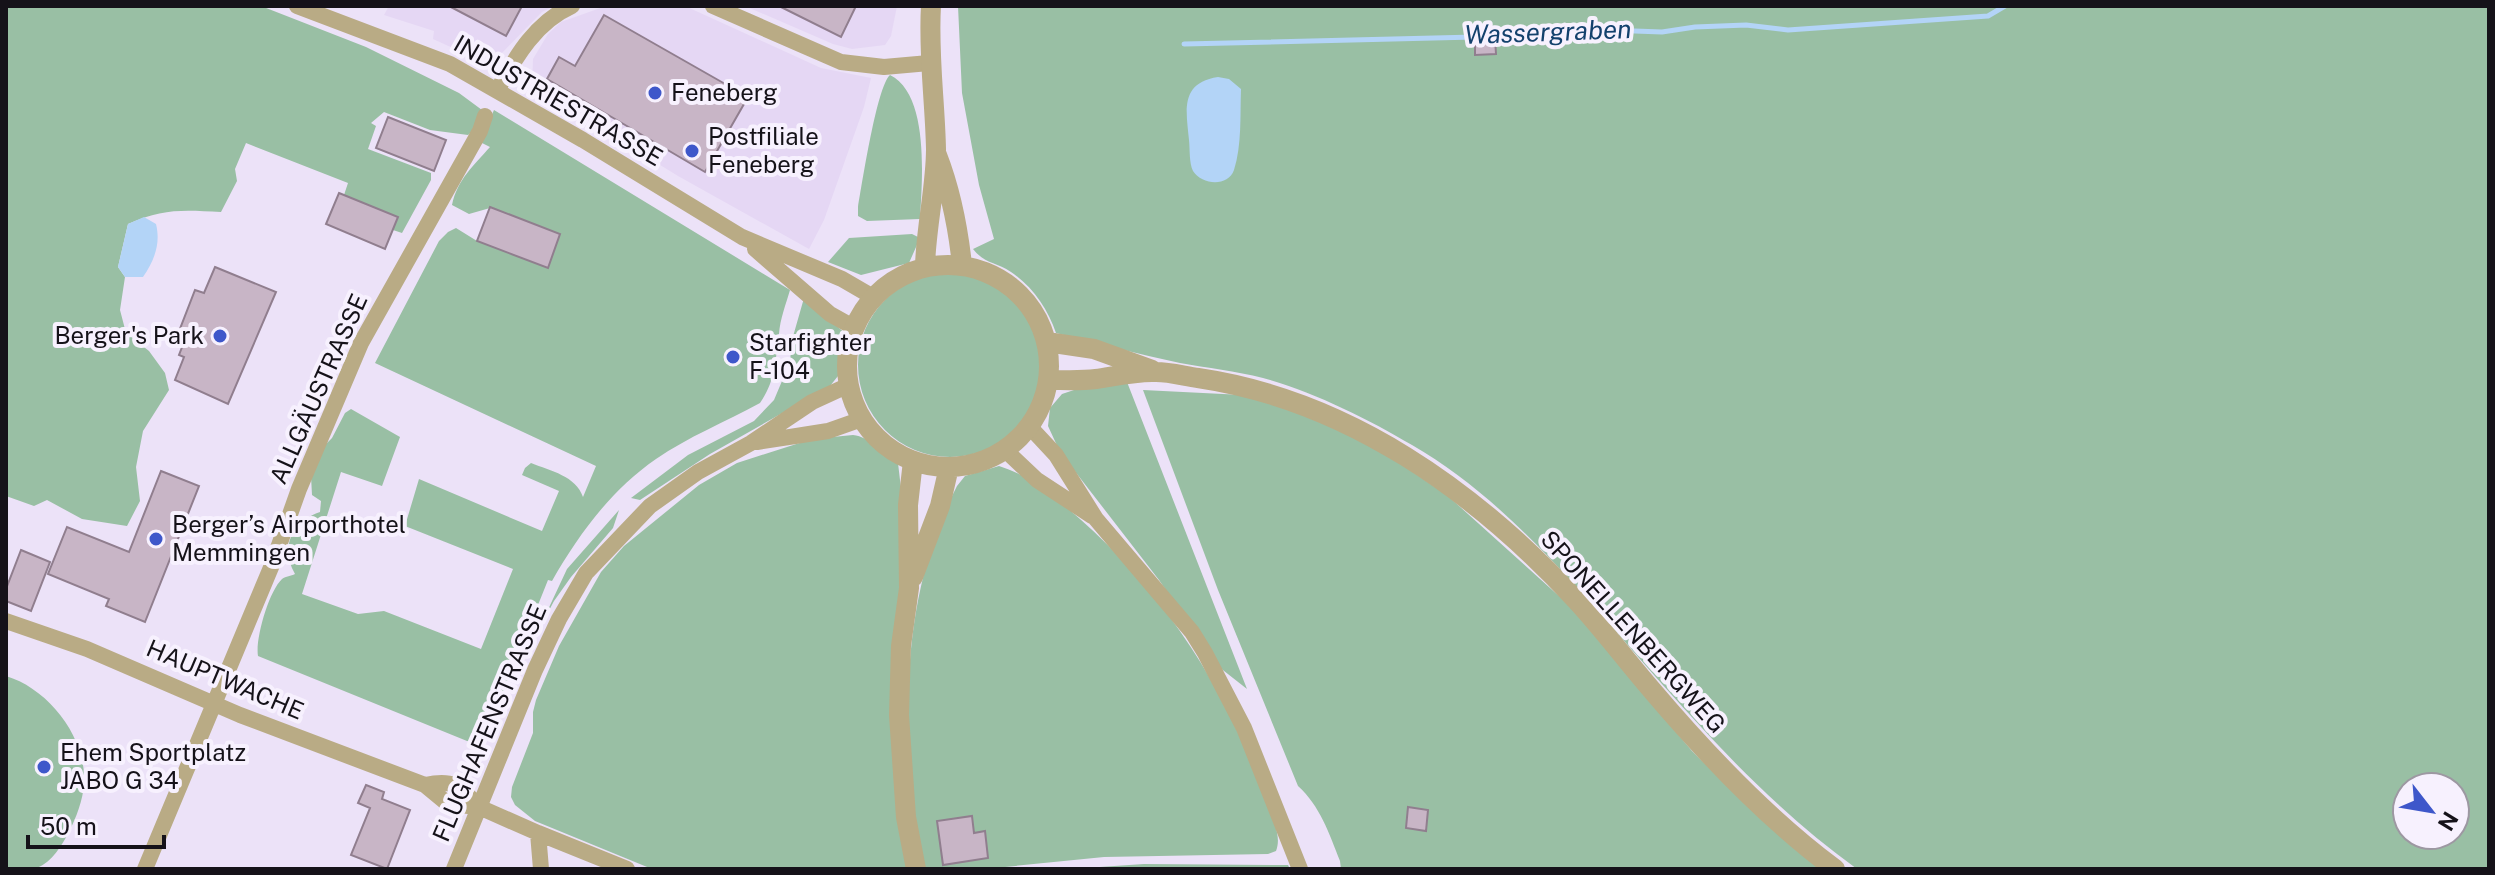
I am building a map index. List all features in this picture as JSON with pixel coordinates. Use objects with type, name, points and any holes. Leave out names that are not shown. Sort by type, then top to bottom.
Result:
[{"type":"street","name":"INDUSTRIESTRASSE","points":[[297,6],[450,64],[498,89],[742,237],[842,279],[873,297]]},
{"type":"street","points":[[498,89],[527,42],[558,12],[572,6]]},
{"type":"street","points":[[713,6],[841,62],[884,67],[929,63]]},
{"type":"street","points":[[925,266],[925,235],[936,151],[929,63],[931,6]]},
{"type":"street","name":"ALLGÄUSTRASSE","points":[[145,869],[361,343],[480,131],[485,116]]},
{"type":"street","points":[[936,151],[949,188],[959,232],[962,265]]},
{"type":"street","name":"INDUSTRIESTRASSE","points":[[742,237],[830,314],[855,328]]},
{"type":"street","points":[[962,265],[994,275],[1025,300],[1040,323],[1047,342],[1048,380],[1042,404],[1029,426],[1005,450],[984,460],[949,467],[913,461],[891,449],[862,419],[849,385],[849,349],[855,328],[873,297],[901,277],[925,266],[962,265]]},
{"type":"street","name":"SPONELLENBERGWEG","points":[[1047,342],[1094,349],[1155,371],[1224,381],[1315,410],[1390,446],[1444,481],[1526,550],[1576,600],[1729,776],[1797,839],[1835,869]]},
{"type":"street","name":"SPONELLENBERGWEG","points":[[1048,380],[1093,380],[1155,371]]},
{"type":"street","name":"FLUGHAFENSTRASSE","points":[[454,869],[535,670],[559,619],[586,573],[650,506],[698,472],[751,443],[812,402],[849,385]]},
{"type":"street","name":"FLUGHAFENSTRASSE","points":[[751,443],[828,431],[862,419]]},
{"type":"street","points":[[1029,426],[1056,455],[1096,519],[1192,632],[1249,739],[1300,869]]},
{"type":"street","points":[[1005,450],[1037,480],[1096,519]]},
{"type":"street","points":[[913,461],[908,505],[909,588],[901,646],[899,715],[906,817],[916,869]]},
{"type":"street","points":[[909,588],[940,506],[949,467]]},
{"type":"street","name":"HAUPTWACHE","points":[[6,621],[87,649],[214,703],[425,785],[448,804],[479,807],[627,869]]},
{"type":"street","points":[[538,833],[541,869]]},
{"type":"shaded area","points":[[389,6],[554,6],[542,12],[499,56],[483,57],[466,54],[433,39],[434,31],[384,15]]},
{"type":"shaded area","points":[[606,6],[685,6],[821,68],[871,78],[864,107],[824,220],[809,249],[678,176],[532,86],[533,59],[548,34],[561,22]]},
{"type":"shaded area","points":[[745,6],[897,6],[891,36],[885,45],[852,49],[833,44]]},
{"type":"green space","points":[[6,6],[261,6],[366,47],[459,93],[482,110],[475,129],[468,135],[430,130],[384,112],[371,123],[376,126],[368,149],[431,173],[431,180],[402,233],[393,230],[397,217],[344,195],[348,183],[246,143],[235,169],[237,181],[221,212],[174,211],[128,224],[118,267],[125,277],[120,310],[126,333],[149,351],[165,373],[169,390],[143,431],[136,467],[140,501],[127,526],[82,519],[47,500],[34,506],[6,496]]},
{"type":"green space","points":[[958,6],[2489,6],[2489,869],[1857,869],[1766,794],[1530,538],[1474,487],[1444,465],[1358,416],[1282,384],[1242,373],[1164,360],[1056,333],[1049,315],[1026,284],[1011,272],[982,258],[973,249],[994,239],[979,185],[962,93]]},
{"type":"green space","points":[[890,75],[903,85],[918,119],[922,162],[920,219],[867,221],[858,216],[858,207],[875,116]]},
{"type":"green space","points":[[494,110],[790,290],[772,378],[760,403],[656,459],[597,514],[552,581],[548,580],[485,737],[476,742],[258,656],[258,648],[272,594],[282,579],[295,574],[288,554],[291,536],[302,522],[320,512],[321,501],[312,495],[311,476],[321,449],[351,409],[400,437],[382,486],[341,472],[302,594],[358,614],[384,611],[481,649],[513,569],[405,526],[419,479],[542,531],[559,491],[522,475],[531,463],[569,479],[583,497],[596,466],[375,363],[439,241],[448,232],[456,228],[477,241],[548,267],[560,234],[490,208],[469,214],[452,205],[462,180],[490,147],[480,142]]},
{"type":"green space","points":[[912,234],[920,238],[909,263],[861,275],[828,262],[849,238]]},
{"type":"green space","points":[[950,273],[985,280],[1015,300],[1035,330],[1042,365],[1035,400],[1015,430],[985,450],[950,457],[915,450],[885,430],[865,400],[858,365],[865,330],[885,300],[915,280]]},
{"type":"green space","points":[[804,298],[846,334],[838,376],[830,386],[710,454],[640,500],[631,498],[688,455],[754,421],[774,400],[790,362],[792,340]]},
{"type":"green space","points":[[1127,382],[1247,689],[1219,667],[1159,580],[1060,452],[1048,426],[1050,408],[1062,394],[1083,387]]},
{"type":"green space","points":[[1143,390],[1243,395],[1299,413],[1349,433],[1448,496],[1570,606],[1692,751],[1747,805],[1820,869],[1341,869],[1323,820],[1298,786],[1218,590]]},
{"type":"green space","points":[[853,435],[871,442],[898,463],[902,497],[909,869],[652,869],[535,821],[515,805],[511,797],[512,787],[533,733],[536,700],[559,646],[601,572],[624,546],[699,485],[737,463],[812,439]]},
{"type":"green space","points":[[999,466],[1032,481],[1071,511],[1139,578],[1189,644],[1231,717],[1248,755],[1274,822],[1278,837],[1276,851],[1268,854],[1104,857],[985,869],[924,869],[911,796],[908,735],[910,662],[920,590],[929,554],[957,486],[965,476]]},
{"type":"green space","points":[[619,510],[613,528],[571,577],[538,631],[567,569]]},
{"type":"green space","name":"Ehem Sportplatz JABO G 34","points":[[6,676],[37,692],[62,718],[72,733],[83,767],[82,796],[69,832],[52,857],[30,870],[6,869]]},
{"type":"green space","points":[[1144,864],[1288,865],[1290,869],[1070,869]]},
{"type":"water","points":[[1218,77],[1229,79],[1241,89],[1240,130],[1234,170],[1226,179],[1215,182],[1202,179],[1193,171],[1187,108],[1191,92],[1197,85]]},
{"type":"water","points":[[144,217],[156,224],[156,252],[143,277],[125,277],[118,267],[128,224]]},
{"type":"building","points":[[449,6],[522,6],[506,36]]},
{"type":"building","points":[[779,6],[856,6],[841,37]]},
{"type":"building","name":"Feneberg","points":[[604,15],[748,97],[705,172],[547,79],[559,57],[575,66]]},
{"type":"building","points":[[1495,38],[1496,54],[1475,55],[1475,39]]},
{"type":"building","points":[[388,117],[446,140],[434,171],[376,148]]},
{"type":"building","points":[[339,193],[398,217],[385,249],[326,224]]},
{"type":"building","points":[[490,207],[560,234],[548,268],[477,241]]},
{"type":"building","name":"Berger's Park","points":[[215,267],[276,292],[228,404],[175,380],[184,357],[179,355],[186,337],[178,334],[195,290],[204,293]]},
{"type":"building","name":"Berger’s Airporthotel Memmingen","points":[[161,471],[199,486],[145,622],[106,606],[109,599],[48,574],[67,527],[129,552]]},
{"type":"building","points":[[21,550],[50,562],[31,611],[6,601],[6,589]]},
{"type":"building","points":[[366,785],[384,792],[382,799],[410,810],[387,869],[351,855],[370,808],[358,803]]},
{"type":"building","points":[[1408,807],[1428,810],[1426,831],[1406,828]]},
{"type":"building","points":[[972,816],[974,833],[985,831],[988,858],[943,865],[937,821]]},
{"type":"waterway","name":"Wassergraben","points":[[1184,44],[1562,35],[1607,30],[1662,32],[1746,25],[1788,30],[1988,16],[2005,6]]},
{"type":"place","name":"Feneberg","points":[[655,93]]},
{"type":"place","name":"Postfiliale Feneberg","points":[[692,151]]},
{"type":"place","name":"Berger's Park","points":[[220,336]]},
{"type":"place","name":"Starfighter F-104","points":[[733,357]]},
{"type":"place","name":"Berger’s Airporthotel Memmingen","points":[[156,539]]},
{"type":"place","name":"Ehem Sportplatz JABO G 34","points":[[44,767]]}]
